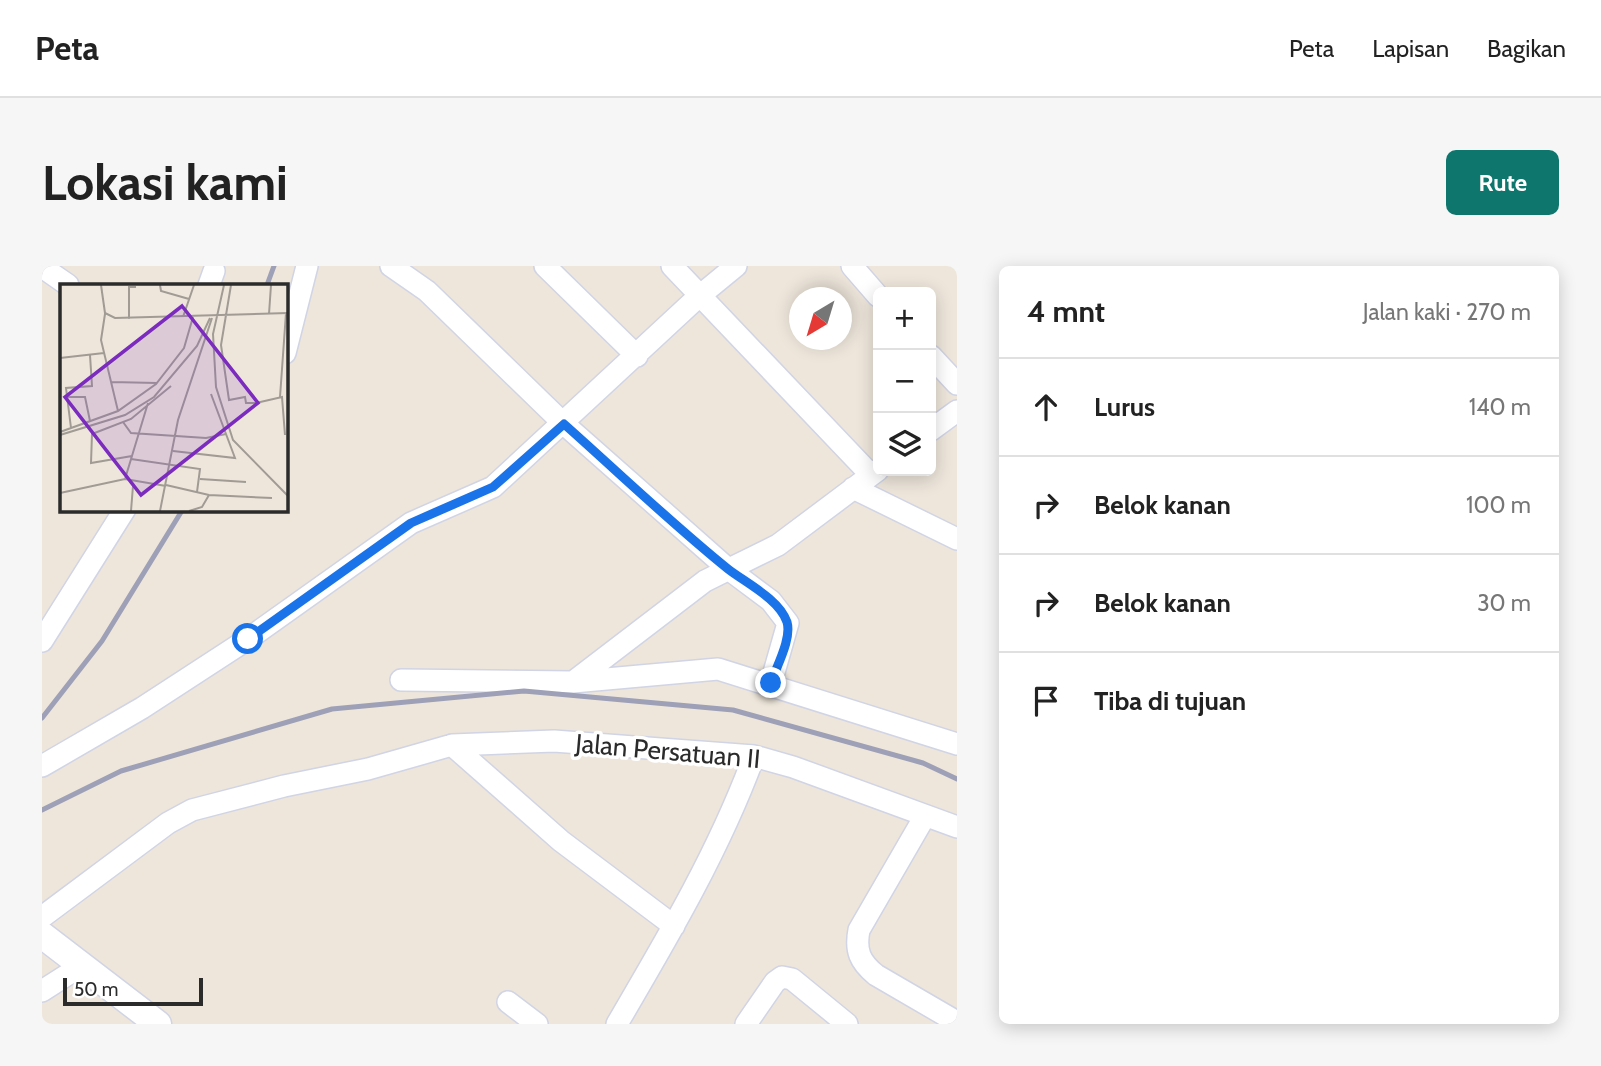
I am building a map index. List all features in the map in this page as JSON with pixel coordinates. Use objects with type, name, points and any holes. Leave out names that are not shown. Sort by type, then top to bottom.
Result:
[{"type":"street","points":[[287,344],[307,266]]},
{"type":"street","points":[[391,266],[427,290],[564,424],[727,568],[771,601],[788,624],[771,683]]},
{"type":"street","points":[[545,266],[637,356]]},
{"type":"street","points":[[672,266],[873,470]]},
{"type":"street","points":[[42,766],[142,708],[248,639],[411,523],[493,487],[736,266]]},
{"type":"street","points":[[852,266],[873,290]]},
{"type":"street","points":[[42,267],[67,284]]},
{"type":"street","points":[[936,361],[957,384]]},
{"type":"street","points":[[936,426],[957,411]]},
{"type":"street","points":[[573,682],[705,581],[778,545],[873,473]]},
{"type":"street","points":[[853,488],[957,539]]},
{"type":"street","points":[[42,642],[124,511]]},
{"type":"street","points":[[401,680],[573,682],[718,669],[771,683],[957,744]]},
{"type":"street","name":"Jalan Persatuan II","points":[[42,916],[168,823],[192,810],[284,786],[368,769],[452,745],[554,741],[754,756],[793,766],[957,827]]},
{"type":"street","points":[[452,745],[561,841],[674,926]]},
{"type":"street","points":[[617,1024],[674,926],[735,807],[754,756]]},
{"type":"street","points":[[925,816],[859,930],[856,946],[866,967],[876,975],[951,1016]]},
{"type":"street","points":[[42,935],[158,1024]]},
{"type":"street","points":[[42,990],[81,966]]},
{"type":"street","points":[[746,1024],[775,982],[782,977],[792,979],[847,1024]]},
{"type":"street","points":[[508,1002],[537,1024]]},
{"type":"railway","points":[[267,284],[274,266]]},
{"type":"railway","points":[[42,718],[102,641],[182,511]]},
{"type":"railway","points":[[42,810],[121,771],[332,709],[524,691],[733,710],[923,763],[957,779]]},
{"type":"route","points":[[248,639],[411,523],[493,487],[544,438],[564,424],[727,568],[771,601],[784,616],[788,624],[787,635],[771,683]]}]
